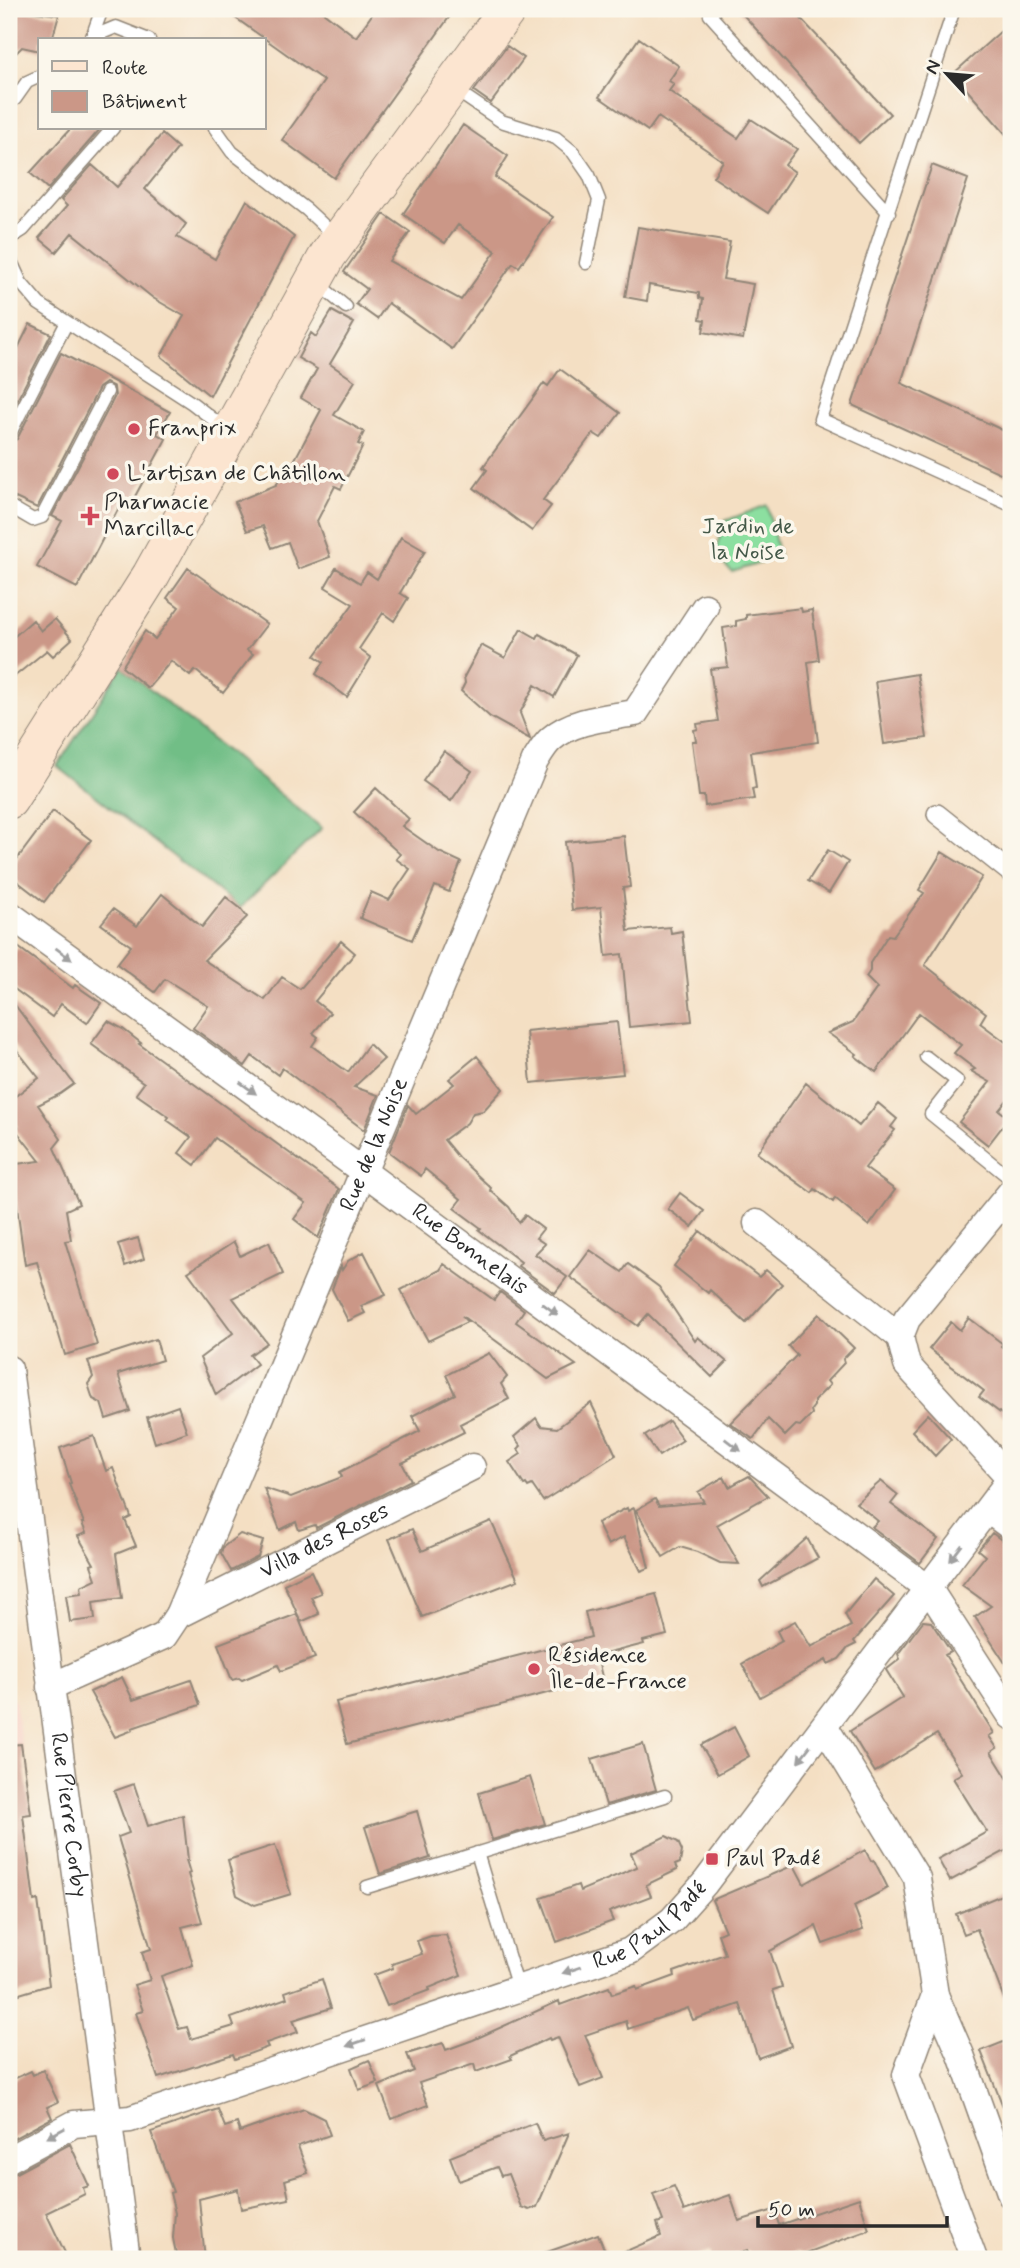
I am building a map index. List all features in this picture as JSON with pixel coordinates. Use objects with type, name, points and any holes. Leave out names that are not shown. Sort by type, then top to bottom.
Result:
[{"type":"main road","points":[[9,800],[151,575],[314,280],[339,240],[508,9]]},
{"type":"street","name":"Rue de la Noise","points":[[50,1686],[164,1636],[178,1615],[535,761],[550,740],[566,728],[635,713],[705,607]]},
{"type":"street","points":[[937,814],[1011,873]]},
{"type":"street","name":"Rue Bonnelais","points":[[9,914],[929,1589]]},
{"type":"street","points":[[900,1337],[907,1320],[1011,1192]]},
{"type":"street","points":[[757,1223],[900,1337],[907,1364],[1011,1479]]},
{"type":"street","name":"Rue Pierre Corby","points":[[9,1369],[16,1483],[50,1686],[127,2259]]},
{"type":"street","name":"Villa des Roses","points":[[178,1615],[472,1467]]},
{"type":"street","name":"Rue Paul Padé","points":[[9,2159],[74,2124],[130,2119],[630,1951],[672,1920],[705,1884],[1011,1479]]},
{"type":"street","points":[[988,1510],[1011,1527]]},
{"type":"street","points":[[929,1589],[1011,1716]]},
{"type":"street","points":[[825,1727],[917,1878],[935,1995],[961,2055],[1011,2195]]},
{"type":"street","points":[[935,1995],[906,2076],[974,2259]]},
{"type":"lane","points":[[91,38],[102,9]]},
{"type":"lane","points":[[715,9],[710,15],[889,213]]},
{"type":"lane","points":[[954,9],[820,419],[1011,505]]},
{"type":"lane","points":[[91,38],[116,27],[144,38]]},
{"type":"lane","points":[[15,99],[27,82],[38,77]]},
{"type":"lane","points":[[451,86],[501,121],[555,138],[573,152],[589,175],[599,200],[586,263]]},
{"type":"lane","points":[[9,239],[23,230],[111,130]]},
{"type":"lane","points":[[216,130],[232,152],[307,210],[339,240]]},
{"type":"lane","points":[[9,257],[21,284],[39,304],[192,402],[230,432]]},
{"type":"lane","points":[[314,280],[346,307]]},
{"type":"lane","points":[[9,435],[66,322]]},
{"type":"lane","points":[[9,506],[33,520],[42,517],[107,392]]},
{"type":"lane","points":[[926,1057],[957,1081],[931,1114],[1011,1179]]},
{"type":"lane","points":[[367,1887],[665,1796]]},
{"type":"lane","points":[[477,1853],[518,1988]]},
{"type":"shaded area","points":[[15,1700],[31,1814],[9,1817],[9,1701]]},
{"type":"green space","name":"Jardin de la Noise","points":[[767,505],[779,557],[732,572],[715,556],[725,521]]},
{"type":"green space","points":[[122,667],[322,828],[240,908],[57,766]]},
{"type":"building","points":[[9,9],[59,15],[53,38],[38,38],[38,51],[22,47],[9,60]]},
{"type":"building","points":[[223,9],[319,9],[356,37],[376,9],[455,9],[334,178],[282,140],[324,81]]},
{"type":"building","points":[[738,9],[792,9],[890,114],[859,143]]},
{"type":"building","points":[[1011,22],[1011,140],[953,74]]},
{"type":"building","points":[[639,38],[679,66],[669,81],[674,84],[669,91],[738,138],[751,119],[797,149],[785,165],[795,172],[768,213],[713,177],[723,161],[658,117],[648,131],[599,97]]},
{"type":"building","points":[[507,46],[524,58],[491,103],[474,91]]},
{"type":"building","points":[[463,125],[508,156],[495,177],[553,217],[519,267],[513,263],[452,349],[388,303],[377,319],[356,304],[367,289],[344,272],[384,214],[410,232],[389,261],[461,300],[496,251],[458,225],[445,243],[403,214]]},
{"type":"building","points":[[69,130],[99,130],[48,189],[30,173]]},
{"type":"building","points":[[162,134],[178,148],[145,189],[186,224],[177,237],[215,259],[247,200],[294,237],[210,396],[161,356],[184,316],[153,298],[72,233],[56,252],[39,238],[67,206],[61,200],[92,165],[117,187]]},
{"type":"building","points":[[932,165],[968,179],[901,383],[1011,434],[1011,478],[852,405]]},
{"type":"building","points":[[638,227],[730,242],[723,279],[753,284],[743,339],[703,332],[705,320],[700,319],[703,299],[699,298],[699,293],[649,285],[647,301],[625,297]]},
{"type":"building","points":[[332,311],[354,323],[330,364],[355,381],[334,415],[364,432],[358,444],[363,446],[341,489],[335,486],[317,521],[330,557],[298,569],[288,542],[272,548],[263,526],[247,531],[235,502],[276,485],[294,461],[321,410],[301,398],[317,369],[298,358],[311,333],[316,337]]},
{"type":"building","points":[[30,324],[51,334],[9,416],[9,366]]},
{"type":"building","points":[[61,353],[170,412],[157,434],[166,439],[133,500],[122,502],[77,588],[37,567],[62,521],[52,516],[115,396],[114,387],[106,383],[99,388],[37,508],[9,495],[9,444],[17,439]]},
{"type":"building","points":[[560,369],[620,413],[601,438],[593,433],[543,500],[551,506],[532,531],[474,488],[487,470],[483,467],[544,383],[548,386]]},
{"type":"building","points":[[401,537],[425,551],[400,593],[408,598],[394,621],[383,613],[359,649],[371,658],[347,697],[316,674],[324,662],[315,656],[353,604],[325,587],[336,568],[360,583],[367,572],[377,579]]},
{"type":"building","points":[[188,568],[267,624],[247,650],[253,654],[223,693],[195,670],[190,676],[171,661],[148,688],[122,667],[145,631],[155,639],[179,607],[167,598]]},
{"type":"building","points":[[801,608],[802,612],[812,610],[819,660],[808,662],[818,742],[751,752],[756,788],[752,789],[754,799],[705,806],[704,796],[699,796],[692,741],[696,741],[694,730],[698,729],[697,724],[718,721],[710,669],[728,667],[723,628],[736,626],[736,621],[746,619],[746,615]]},
{"type":"building","points":[[55,619],[72,639],[53,656],[47,650],[9,681],[9,641],[33,620],[41,631]]},
{"type":"building","points":[[521,629],[537,638],[539,634],[577,655],[554,697],[535,685],[520,713],[530,739],[490,717],[461,691],[465,683],[464,677],[481,645],[505,658]]},
{"type":"building","points":[[917,674],[927,738],[884,744],[875,681]]},
{"type":"building","points":[[444,751],[472,771],[451,801],[423,781]]},
{"type":"building","points":[[376,788],[409,819],[402,826],[439,852],[461,862],[449,892],[435,886],[412,940],[360,918],[371,892],[389,900],[410,869],[396,859],[400,854],[354,812]]},
{"type":"building","points":[[53,811],[91,840],[44,902],[9,875],[9,870]]},
{"type":"building","points":[[624,836],[630,887],[623,888],[628,931],[670,927],[671,933],[682,931],[692,1021],[629,1027],[622,954],[606,956],[601,907],[572,910],[565,842]]},
{"type":"building","points":[[828,850],[848,862],[829,893],[808,881]]},
{"type":"building","points":[[942,852],[982,877],[925,965],[986,1013],[980,1023],[1011,1046],[1011,1095],[999,1110],[1009,1118],[988,1145],[959,1122],[990,1082],[971,1071],[975,1069],[954,1053],[961,1045],[919,1013],[876,1072],[828,1033],[853,1022],[877,988],[866,977],[870,971],[870,963],[888,935],[893,936],[924,893],[919,890]]},
{"type":"building","points":[[162,894],[202,927],[226,897],[240,908],[247,917],[204,960],[265,1000],[282,977],[300,989],[341,941],[355,953],[315,1001],[330,1013],[313,1033],[318,1037],[312,1046],[348,1072],[369,1044],[384,1059],[354,1087],[378,1095],[364,1130],[282,1068],[278,1075],[252,1056],[245,1066],[193,1028],[208,1006],[165,979],[155,992],[117,964],[131,946],[101,924],[113,909],[137,926]]},
{"type":"building","points":[[18,947],[73,988],[75,985],[101,1003],[87,1023],[61,1004],[52,1017],[9,985],[9,960]]},
{"type":"building","points":[[9,997],[74,1084],[38,1105],[61,1139],[54,1148],[79,1204],[66,1210],[71,1240],[65,1241],[97,1345],[65,1355],[37,1262],[25,1265],[15,1193],[13,1188],[9,1189],[9,1165],[40,1161],[15,1129],[18,1127],[9,1115],[9,1101],[39,1078],[9,1040]]},
{"type":"building","points":[[108,1021],[123,1029],[141,1043],[139,1044],[339,1189],[318,1238],[294,1219],[306,1203],[215,1138],[195,1165],[179,1153],[191,1137],[167,1120],[169,1117],[136,1094],[144,1083],[91,1044]]},
{"type":"building","points":[[617,1022],[623,1074],[531,1083],[526,1031]]},
{"type":"building","points":[[477,1056],[503,1089],[483,1111],[473,1113],[467,1123],[444,1140],[509,1207],[519,1222],[525,1215],[543,1229],[536,1238],[545,1244],[535,1254],[567,1277],[555,1293],[518,1266],[521,1262],[454,1208],[461,1199],[425,1169],[421,1176],[389,1152],[408,1105],[416,1114],[454,1084],[449,1079]]},
{"type":"building","points":[[806,1083],[859,1126],[878,1103],[897,1119],[891,1127],[895,1130],[865,1168],[895,1190],[869,1226],[835,1198],[833,1202],[815,1189],[812,1193],[757,1153]]},
{"type":"building","points":[[680,1193],[704,1211],[692,1227],[668,1209]]},
{"type":"building","points":[[700,1231],[759,1277],[766,1270],[782,1284],[746,1323],[710,1290],[708,1293],[674,1266]]},
{"type":"building","points":[[138,1238],[144,1259],[125,1266],[118,1244]]},
{"type":"building","points":[[234,1242],[240,1256],[269,1242],[283,1274],[233,1298],[267,1343],[250,1355],[257,1364],[216,1395],[200,1358],[233,1333],[188,1272]]},
{"type":"building","points":[[590,1250],[622,1272],[628,1264],[659,1287],[695,1341],[698,1337],[727,1362],[712,1377],[648,1314],[638,1326],[570,1277]]},
{"type":"building","points":[[364,1252],[386,1295],[361,1306],[365,1313],[348,1321],[332,1289],[341,1266],[342,1270],[348,1261]]},
{"type":"building","points":[[444,1264],[494,1300],[500,1292],[524,1310],[516,1322],[576,1365],[548,1379],[462,1316],[467,1322],[428,1341],[401,1290],[440,1270]]},
{"type":"building","points":[[819,1314],[854,1348],[827,1381],[830,1385],[814,1401],[812,1414],[800,1426],[796,1425],[785,1436],[768,1419],[753,1439],[730,1423],[797,1355],[788,1346]]},
{"type":"building","points":[[969,1318],[1003,1344],[1001,1346],[1011,1355],[1011,1421],[979,1397],[984,1391],[929,1349],[951,1322],[960,1330]]},
{"type":"building","points":[[156,1339],[162,1360],[118,1374],[130,1411],[106,1419],[101,1403],[93,1399],[88,1384],[93,1377],[88,1361]]},
{"type":"building","points":[[489,1353],[507,1377],[501,1384],[509,1399],[460,1424],[464,1432],[402,1463],[411,1480],[316,1528],[315,1525],[299,1530],[296,1522],[280,1530],[264,1488],[291,1497],[342,1477],[340,1472],[420,1431],[412,1416],[455,1394],[446,1375]]},
{"type":"building","points":[[591,1403],[616,1455],[543,1501],[532,1485],[524,1485],[509,1462],[521,1454],[518,1449],[521,1446],[514,1437],[536,1418],[541,1426],[557,1428]]},
{"type":"building","points":[[178,1406],[187,1432],[155,1443],[147,1417]]},
{"type":"building","points":[[928,1414],[951,1439],[935,1456],[912,1431]]},
{"type":"building","points":[[669,1421],[683,1440],[659,1456],[645,1436]]},
{"type":"building","points":[[94,1436],[106,1471],[113,1468],[131,1517],[125,1520],[136,1546],[116,1554],[122,1598],[93,1602],[95,1619],[70,1622],[66,1595],[82,1593],[81,1586],[96,1579],[91,1565],[94,1564],[78,1536],[86,1533],[84,1523],[69,1484],[71,1483],[60,1448]]},
{"type":"building","points":[[749,1476],[768,1496],[717,1525],[739,1564],[720,1563],[680,1547],[663,1557],[636,1510],[655,1499],[659,1506],[704,1502],[698,1492],[724,1477],[729,1487]]},
{"type":"building","points":[[881,1481],[898,1495],[891,1504],[938,1539],[920,1563],[872,1527],[878,1521],[856,1503]]},
{"type":"building","points":[[627,1508],[628,1511],[634,1508],[649,1568],[641,1571],[624,1537],[608,1545],[597,1523]]},
{"type":"building","points":[[491,1521],[518,1580],[422,1617],[389,1539],[412,1529],[422,1551]]},
{"type":"building","points":[[992,1533],[1011,1547],[1011,1672],[975,1617],[991,1606],[962,1585],[985,1556],[978,1550]]},
{"type":"building","points":[[240,1534],[263,1541],[258,1557],[231,1571],[221,1553],[223,1547]]},
{"type":"building","points":[[807,1538],[818,1558],[763,1587],[760,1581]]},
{"type":"building","points":[[311,1571],[321,1593],[311,1597],[319,1614],[301,1622],[284,1584]]},
{"type":"building","points":[[874,1579],[894,1596],[854,1641],[856,1644],[848,1648],[839,1659],[828,1664],[826,1660],[760,1697],[742,1664],[782,1641],[777,1631],[795,1621],[811,1647],[851,1626],[845,1614]]},
{"type":"building","name":"Résidence Île-de-France","points":[[656,1594],[667,1635],[597,1656],[603,1681],[347,1744],[336,1702],[591,1637],[585,1612]]},
{"type":"building","points":[[297,1614],[315,1658],[281,1671],[278,1665],[242,1680],[232,1680],[218,1644]]},
{"type":"building","points":[[923,1621],[931,1622],[951,1652],[945,1655],[994,1733],[989,1736],[997,1748],[991,1752],[1011,1784],[1011,1848],[950,1881],[938,1859],[987,1832],[953,1778],[962,1773],[937,1734],[875,1772],[850,1731],[903,1697],[886,1670],[900,1659],[898,1654]]},
{"type":"building","points":[[122,1677],[133,1700],[191,1680],[200,1705],[132,1728],[133,1730],[115,1737],[90,1692]]},
{"type":"building","points":[[734,1727],[749,1756],[718,1774],[701,1745]]},
{"type":"building","points":[[21,1744],[31,1814],[23,1815],[34,1901],[38,1900],[49,1985],[13,1996],[9,1981],[9,1973],[13,1972],[9,1942],[9,1745]]},
{"type":"building","points":[[643,1744],[656,1790],[606,1805],[592,1759]]},
{"type":"building","points":[[530,1777],[545,1824],[492,1840],[479,1793]]},
{"type":"building","points":[[134,1784],[148,1826],[183,1815],[188,1874],[202,1922],[182,1927],[193,1965],[161,1976],[179,2029],[187,2027],[191,2039],[234,2026],[231,2018],[287,1998],[285,1992],[322,1979],[331,2008],[293,2020],[298,2032],[266,2043],[268,2047],[235,2059],[233,2054],[158,2078],[136,2013],[143,2011],[134,1985],[150,1980],[142,1952],[151,1949],[118,1837],[129,1833],[114,1791]]},
{"type":"building","points":[[417,1811],[430,1858],[380,1874],[365,1827]]},
{"type":"building","points":[[666,1836],[678,1842],[682,1851],[680,1863],[675,1865],[677,1870],[646,1885],[651,1896],[609,1912],[613,1921],[557,1942],[541,1898],[578,1885],[580,1891],[637,1867],[631,1853]]},
{"type":"building","points":[[275,1845],[291,1894],[255,1905],[237,1895],[228,1860]]},
{"type":"building","points":[[865,1850],[871,1861],[874,1860],[888,1888],[854,1906],[863,1930],[823,1944],[816,1926],[770,1951],[782,1987],[773,1990],[791,2046],[758,2058],[740,2004],[693,2020],[688,2008],[628,2029],[626,2021],[585,2035],[603,2078],[580,2087],[558,2037],[549,2038],[510,2056],[512,2059],[476,2072],[474,2064],[419,2083],[428,2105],[392,2119],[379,2086],[414,2071],[407,2054],[443,2043],[446,2050],[559,2001],[560,2005],[609,1987],[612,1994],[636,1986],[637,1990],[675,1976],[674,1972],[725,1954],[718,1934],[725,1931],[712,1900],[794,1865],[804,1884]]},
{"type":"building","points":[[1011,1891],[1010,2014],[977,1929],[964,1934],[956,1914]]},
{"type":"building","points":[[446,1935],[461,1975],[387,2006],[374,1975],[393,1968],[392,1964],[422,1954],[417,1941]]},
{"type":"building","points":[[1011,2039],[1011,2124],[1010,2124],[981,2051]]},
{"type":"building","points":[[369,2060],[378,2083],[359,2090],[351,2068]]},
{"type":"building","points":[[43,2070],[58,2102],[47,2107],[52,2118],[9,2141],[9,2081],[31,2071],[33,2075]]},
{"type":"building","points":[[218,2109],[225,2127],[237,2123],[240,2132],[304,2109],[324,2119],[330,2135],[298,2146],[308,2173],[285,2180],[289,2199],[241,2209],[238,2189],[199,2199],[205,2259],[177,2259],[173,2238],[175,2213],[170,2193],[173,2192],[151,2132]]},
{"type":"building","points":[[535,2123],[543,2141],[569,2133],[537,2207],[529,2210],[521,2207],[508,2174],[501,2176],[497,2167],[459,2181],[450,2157]]},
{"type":"building","points":[[70,2144],[89,2186],[83,2188],[85,2194],[46,2213],[68,2259],[9,2259],[9,2175]]},
{"type":"building","points":[[674,2186],[684,2211],[730,2195],[739,2221],[774,2210],[779,2225],[859,2198],[869,2230],[801,2255],[796,2253],[776,2259],[750,2259],[747,2250],[724,2259],[713,2259],[710,2252],[690,2259],[608,2259],[661,2236],[657,2223],[663,2221],[653,2194]]},
{"type":"building","points":[[598,2234],[608,2259],[536,2259],[536,2256]]},
{"type":"place","name":"Franprix","points":[[134,429]]},
{"type":"place","name":"L'artisan de Châtillon","points":[[113,474]]},
{"type":"place","name":"Pharmacie Marcillac","points":[[90,516]]},
{"type":"place","name":"Résidence Île-de-France","points":[[534,1669]]},
{"type":"place","name":"Paul Padé","points":[[712,1859]]}]
